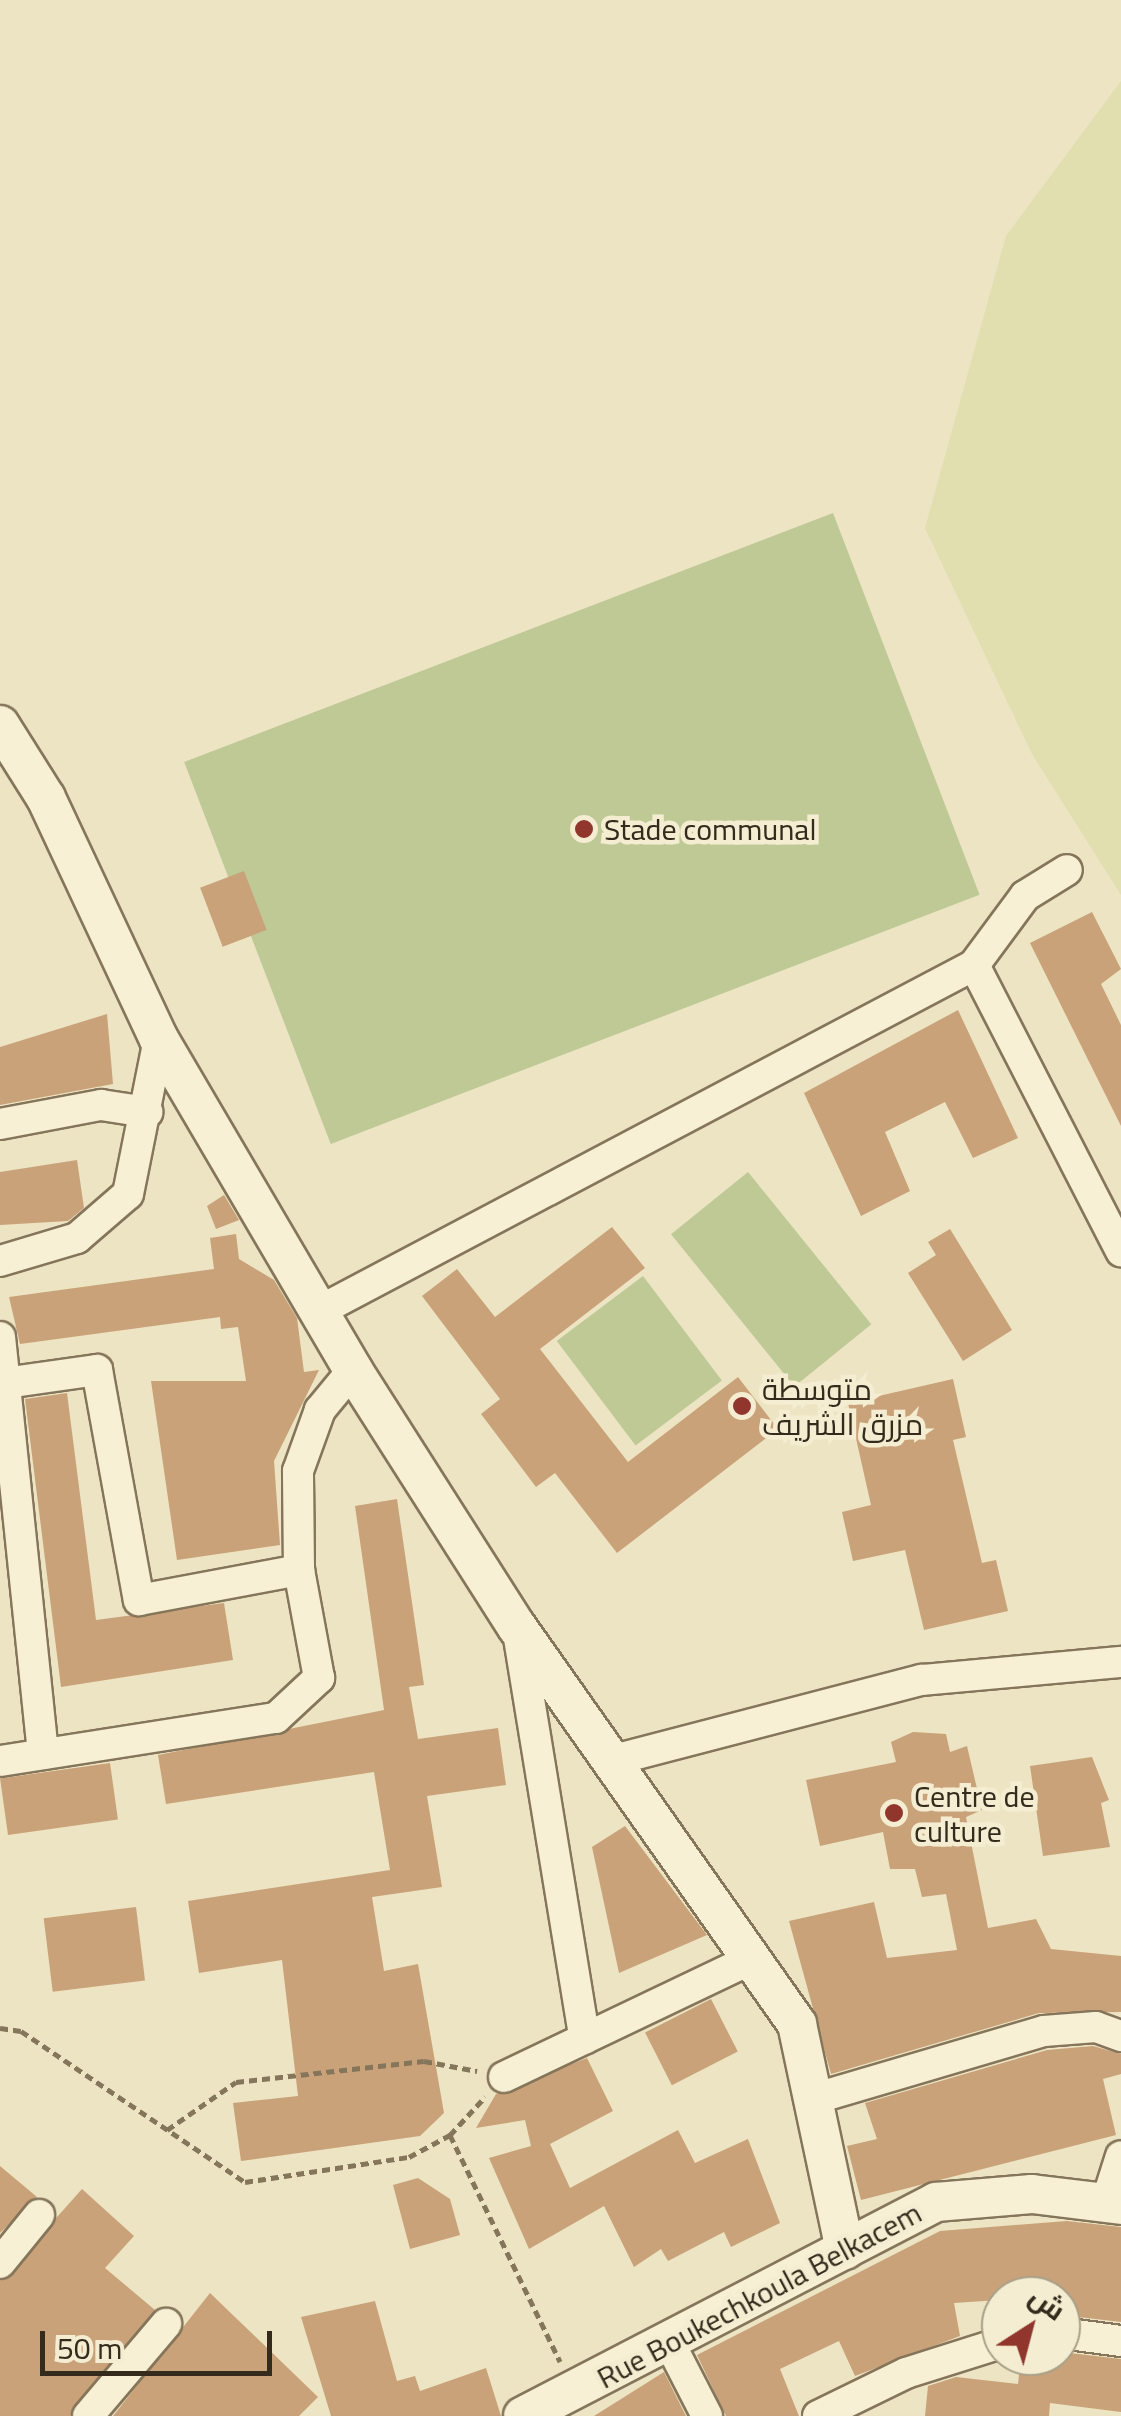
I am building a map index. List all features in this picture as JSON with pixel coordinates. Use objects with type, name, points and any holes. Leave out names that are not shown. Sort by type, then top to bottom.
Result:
[{"type":"street","points":[[0,724],[46,798],[159,1039],[353,1370],[517,1627],[798,2024],[845,2250]]},
{"type":"street","points":[[318,1311],[974,966],[1025,896],[1067,870]]},
{"type":"street","points":[[974,966],[1121,1252]]},
{"type":"street","points":[[0,1261],[77,1238],[106,1217],[128,1194],[159,1039]]},
{"type":"street","points":[[0,1124],[101,1106],[147,1112]]},
{"type":"street","points":[[0,1337],[43,1754]]},
{"type":"street","points":[[5,1383],[97,1370],[138,1600],[299,1570]]},
{"type":"street","points":[[0,1761],[276,1718],[318,1678],[299,1570],[305,1438],[353,1370]]},
{"type":"street","points":[[517,1627],[585,2039]]},
{"type":"street","points":[[610,1761],[922,1680],[1121,1662]]},
{"type":"street","points":[[504,2077],[754,1958]]},
{"type":"street","points":[[813,2099],[1044,2031],[1096,2028],[1121,2036]]},
{"type":"street","points":[[1114,2204],[1121,2156]]},
{"type":"street","name":"Rue Boukechkoula Belkacem","points":[[523,2416],[936,2202],[1032,2194],[1114,2204]]},
{"type":"street","points":[[0,2263],[39,2215]]},
{"type":"street","points":[[88,2416],[166,2324]]},
{"type":"street","points":[[1081,2335],[1121,2340]]},
{"type":"street","points":[[669,2342],[707,2416]]},
{"type":"street","points":[[818,2416],[906,2373],[981,2349]]},
{"type":"path","points":[[0,2028],[22,2031],[245,2182],[409,2157],[450,2135],[504,2077]]},
{"type":"path","points":[[167,2130],[236,2082],[424,2061],[504,2077]]},
{"type":"path","points":[[450,2135],[574,2392]]},
{"type":"shaded area","points":[[1121,81],[1121,895],[1032,754],[925,528],[1006,236]]},
{"type":"green space","name":"Stade communal","points":[[833,513],[980,895],[331,1144],[184,762]]},
{"type":"green space","points":[[748,1172],[871,1324],[794,1387],[671,1234]]},
{"type":"green space","points":[[643,1276],[722,1381],[636,1446],[557,1341]]},
{"type":"building","points":[[244,871],[267,930],[223,947],[200,888]]},
{"type":"building","points":[[1092,912],[1121,969],[1101,984],[1121,1025],[1121,1126],[1030,943]]},
{"type":"building","points":[[958,1010],[1018,1138],[973,1158],[945,1102],[885,1132],[910,1191],[861,1216],[804,1093]]},
{"type":"building","points":[[107,1014],[113,1084],[0,1105],[0,1047]]},
{"type":"building","points":[[77,1160],[84,1208],[68,1221],[0,1225],[0,1172]]},
{"type":"building","points":[[224,1195],[239,1220],[216,1229],[207,1206]]},
{"type":"building","points":[[612,1227],[645,1268],[540,1349],[628,1462],[738,1377],[778,1429],[617,1553],[555,1473],[536,1487],[481,1414],[500,1399],[422,1296],[457,1269],[495,1317]]},
{"type":"building","points":[[950,1229],[1012,1330],[963,1361],[908,1273],[936,1255],[928,1242]]},
{"type":"building","points":[[236,1234],[239,1259],[274,1280],[297,1318],[304,1372],[319,1370],[274,1461],[280,1545],[177,1560],[151,1381],[246,1381],[238,1327],[221,1329],[220,1317],[20,1344],[9,1297],[214,1269],[210,1238]]},
{"type":"building","points":[[953,1379],[966,1437],[953,1440],[982,1563],[996,1560],[1008,1611],[924,1630],[905,1550],[853,1561],[842,1512],[871,1505],[848,1403]]},
{"type":"building","points":[[67,1393],[96,1620],[224,1603],[233,1660],[61,1687],[25,1399]]},
{"type":"building","points":[[397,1499],[424,1685],[409,1687],[418,1739],[498,1728],[506,1785],[427,1796],[442,1887],[372,1897],[384,1971],[418,1964],[444,2113],[420,2136],[241,2161],[233,2103],[298,2096],[282,1960],[199,1973],[188,1901],[390,1870],[374,1772],[166,1804],[158,1755],[384,1710],[355,1506]]},
{"type":"building","points":[[913,1732],[946,1734],[950,1752],[967,1746],[982,1810],[966,1817],[988,1928],[1036,1919],[1051,1949],[1121,1956],[1121,2012],[1039,2013],[831,2074],[789,1921],[874,1902],[887,1958],[957,1950],[946,1894],[922,1897],[915,1869],[890,1869],[883,1832],[820,1846],[806,1780],[896,1762],[891,1742]]},
{"type":"building","points":[[1092,1757],[1109,1800],[1101,1803],[1110,1847],[1043,1856],[1030,1766]]},
{"type":"building","points":[[110,1763],[118,1819],[8,1835],[0,1778]]},
{"type":"building","points":[[625,1826],[707,1935],[619,1973],[592,1847]]},
{"type":"building","points":[[136,1907],[145,1980],[53,1992],[44,1918]]},
{"type":"building","points":[[711,1999],[738,2052],[672,2085],[645,2033]]},
{"type":"building","points":[[1093,2046],[1121,2054],[1121,2074],[1103,2079],[1116,2135],[861,2200],[847,2146],[877,2139],[865,2103],[1047,2050]]},
{"type":"building","points":[[587,2058],[613,2111],[550,2144],[570,2188],[678,2130],[695,2163],[748,2139],[780,2223],[731,2247],[724,2232],[668,2261],[661,2249],[634,2267],[604,2206],[529,2249],[489,2158],[531,2146],[525,2120],[476,2128],[496,2094]]},
{"type":"building","points":[[0,2166],[37,2197],[0,2233]]},
{"type":"building","points":[[418,2178],[450,2199],[460,2235],[410,2249],[393,2185]]},
{"type":"building","points":[[82,2189],[134,2236],[105,2268],[155,2310],[70,2416],[0,2416],[0,2281]]},
{"type":"building","points":[[1067,2221],[1121,2227],[1121,2322],[1081,2317],[1081,2276],[981,2276],[981,2301],[954,2303],[960,2336],[855,2376],[839,2341],[780,2369],[799,2416],[726,2416],[697,2355],[940,2231]]},
{"type":"building","points":[[210,2293],[318,2397],[299,2416],[113,2416]]},
{"type":"building","points":[[375,2301],[397,2381],[415,2376],[420,2391],[486,2368],[501,2416],[331,2416],[301,2317]]},
{"type":"building","points":[[1081,2354],[1121,2359],[1121,2412],[1050,2403],[1049,2416],[925,2416],[928,2386],[956,2377],[1018,2384],[1019,2376],[1081,2376]]},
{"type":"building","points":[[664,2372],[686,2416],[594,2416]]},
{"type":"place","name":"Stade communal","points":[[584,829]]},
{"type":"place","name":"متوسطة مزرق الشريف","points":[[742,1406]]},
{"type":"place","name":"Centre de culture","points":[[894,1813]]}]
